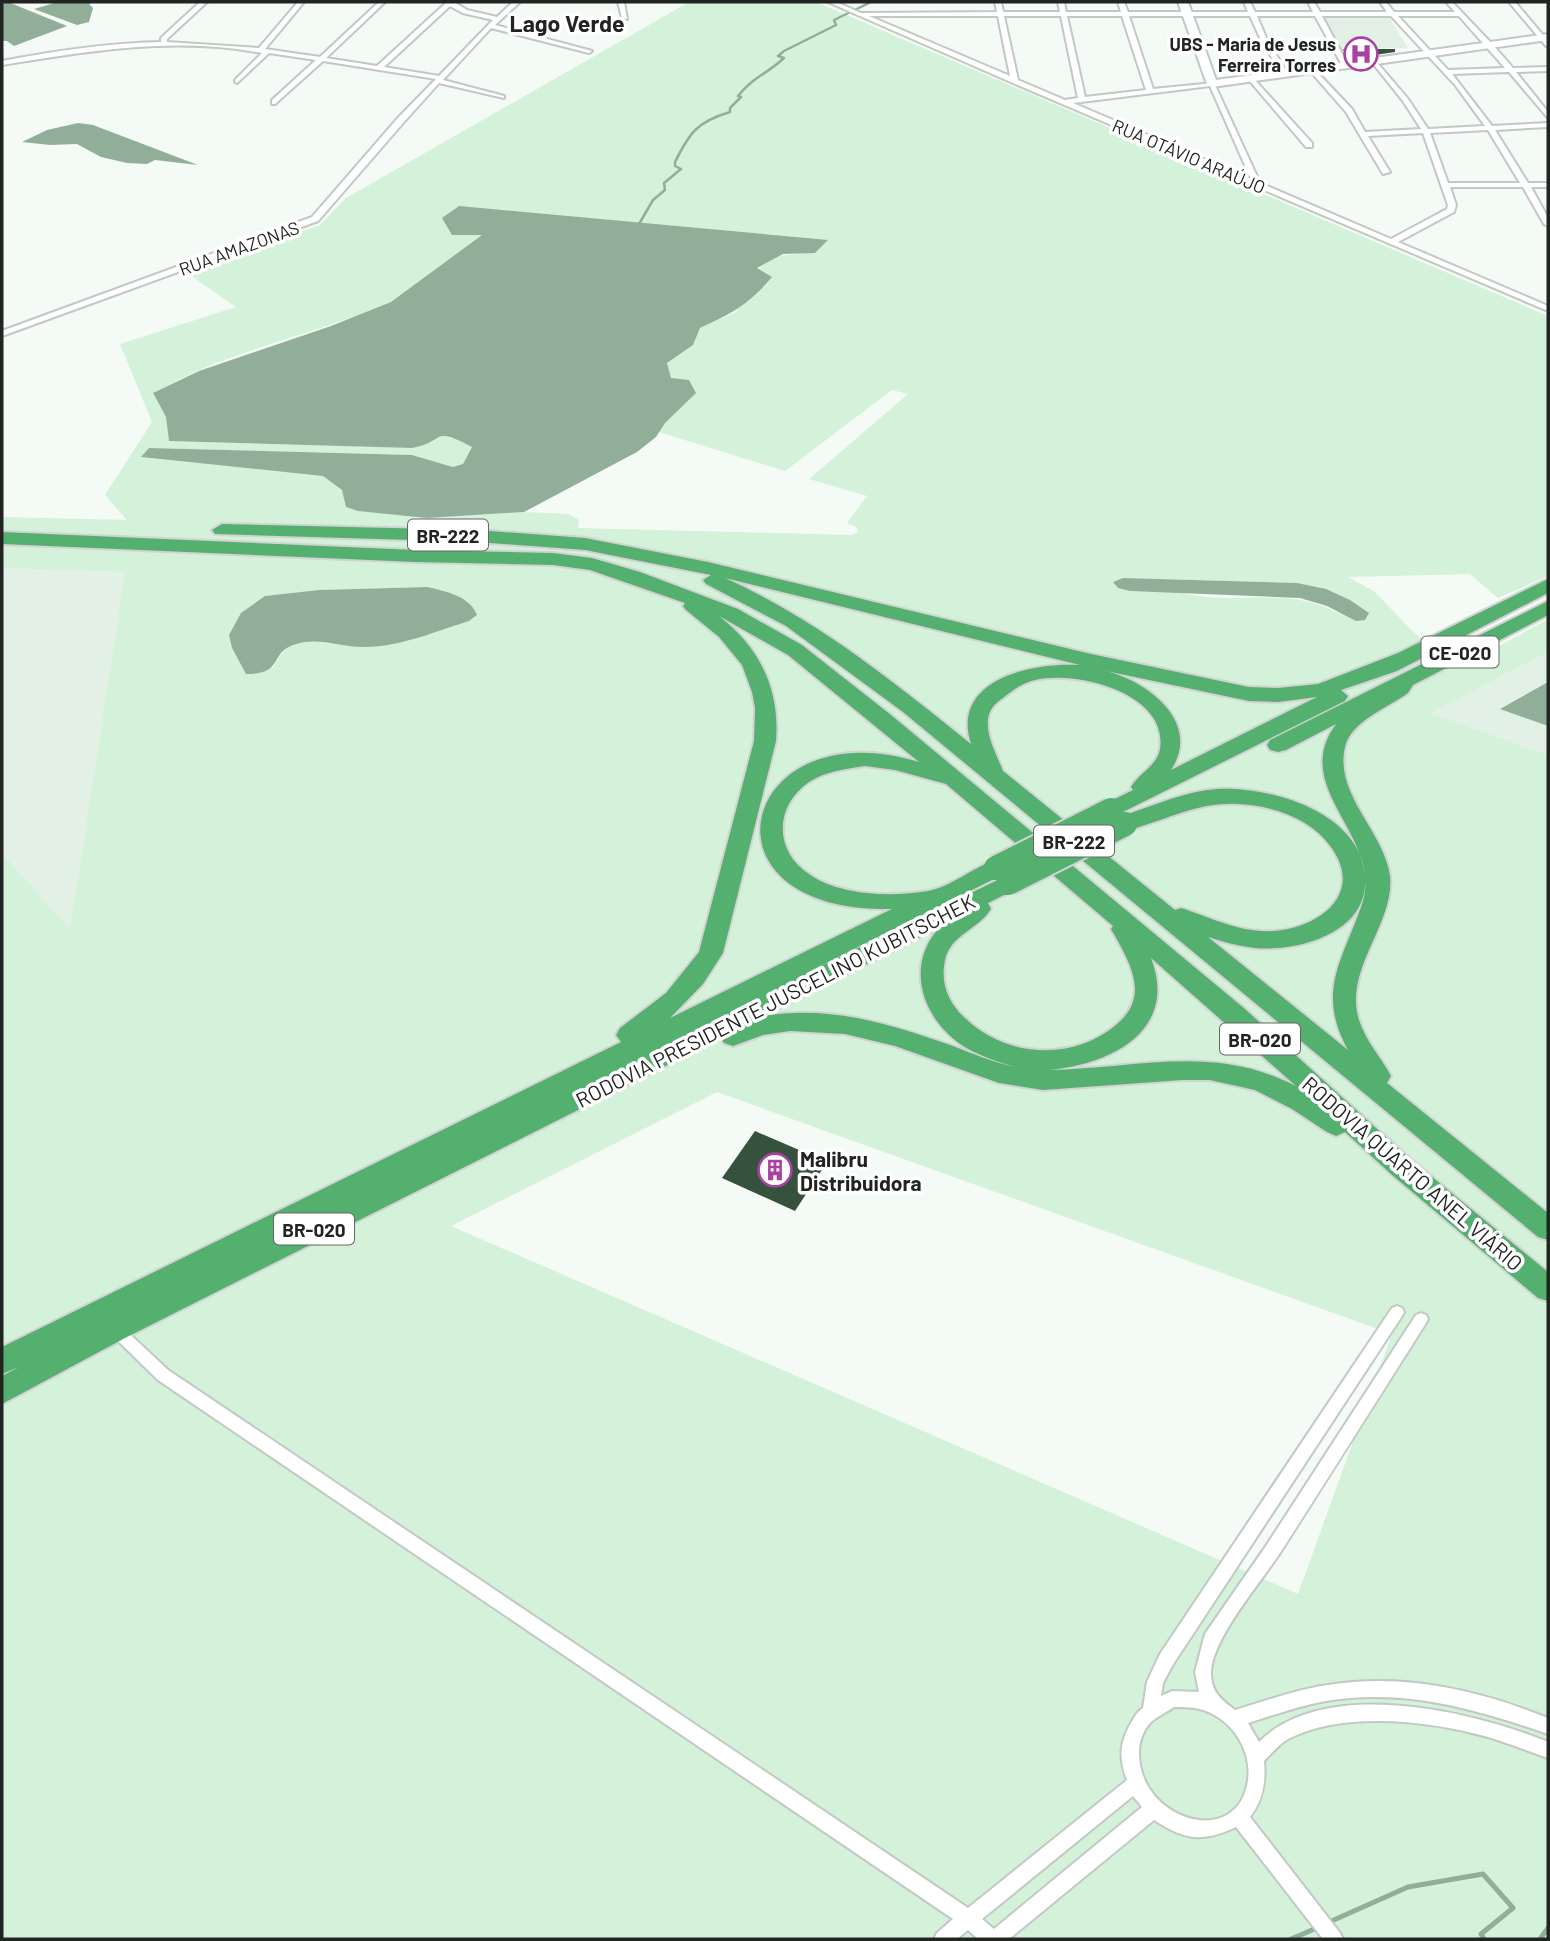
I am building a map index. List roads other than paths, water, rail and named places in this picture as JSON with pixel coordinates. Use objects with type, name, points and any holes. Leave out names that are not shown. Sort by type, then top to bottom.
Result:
[{"type":"highway","name":"BR-222","points":[[2,524],[536,539],[585,544],[656,559],[727,586],[774,608],[811,631],[911,707],[1154,906]]},
{"type":"highway","name":"BR-222","points":[[2,538],[167,543],[415,556],[505,556],[592,564],[732,612],[795,650],[957,783]]},
{"type":"highway","points":[[553,559],[656,559],[708,568],[1105,664],[1249,694],[1301,694],[1403,670],[1401,688],[1363,713],[1340,734],[1334,746],[1332,761],[1338,786],[1372,854],[1379,885],[1377,899],[1344,983],[1342,1001],[1353,1039],[1399,1105]]},
{"type":"highway","points":[[528,1099],[544,1079],[612,1045],[652,1020],[673,1004],[696,978],[711,953],[715,940],[762,758],[765,706],[761,687],[749,662],[729,635],[710,618],[692,605],[633,576]]},
{"type":"highway","name":"RODOVIA PRESIDENTE JUSCELINO KUBITSCHEK","points":[[2,1391],[115,1329],[631,1073],[1403,670],[1548,586]]},
{"type":"highway","name":"RODOVIA PRESIDENTE JUSCELINO KUBITSCHEK","points":[[1403,670],[1548,607]]},
{"type":"highway","points":[[994,776],[980,737],[977,718],[982,706],[995,691],[1009,682],[1049,671],[1092,673],[1121,682],[1149,700],[1160,712],[1172,744],[1169,757],[1159,772],[1124,814]]},
{"type":"highway","points":[[936,898],[858,900],[832,894],[811,885],[791,871],[777,852],[769,824],[772,807],[782,791],[799,777],[819,767],[840,762],[885,760],[957,783]]},
{"type":"highway","name":"RODOVIA QUARTO ANEL VIÁRIO","points":[[957,783],[1236,1016],[1400,1166],[1548,1289]]},
{"type":"highway","points":[[1124,814],[1216,797],[1262,798],[1290,806],[1318,822],[1340,845],[1353,871],[1352,894],[1337,918],[1297,937],[1269,941],[1226,935],[1154,906]]},
{"type":"highway","points":[[1002,879],[995,898],[948,934],[936,949],[932,968],[932,987],[952,1022],[978,1043],[998,1052],[1056,1061],[1074,1058],[1106,1047],[1134,1027],[1146,1003],[1148,984],[1143,966],[1116,916]]},
{"type":"highway","name":"RODOVIA PRESIDENTE JUSCELINO KUBITSCHEK","points":[[2,1361],[936,898],[1002,879]]},
{"type":"highway","name":"BR-020","points":[[1154,906],[1399,1105]]},
{"type":"highway","points":[[631,1073],[671,1064],[762,1025],[808,1020],[845,1023],[887,1033],[1013,1077],[1045,1081],[1094,1079],[1185,1069],[1239,1074],[1271,1085],[1400,1166]]},
{"type":"highway","name":"RODOVIA QUARTO ANEL VIÁRIO","points":[[1399,1105],[1548,1229]]},
{"type":"street","points":[[165,44],[163,39],[204,2]]},
{"type":"street","points":[[237,81],[302,2]]},
{"type":"street","points":[[275,102],[382,2]]},
{"type":"street","points":[[378,69],[450,2],[465,12],[498,19]]},
{"type":"street","name":"RUA AMAZONAS","points":[[2,334],[314,219],[439,80],[490,26],[517,2]]},
{"type":"street","points":[[621,2],[625,19]]},
{"type":"street","name":"RUA OTÁVIO ARAÚJO","points":[[831,2],[1548,309]]},
{"type":"street","points":[[903,2],[906,13]]},
{"type":"street","points":[[937,2],[940,13]]},
{"type":"street","points":[[998,2],[1015,82]]},
{"type":"street","points":[[1061,2],[1082,99]]},
{"type":"street","points":[[1121,2],[1150,91]]},
{"type":"street","points":[[1183,2],[1212,84],[1257,185]]},
{"type":"street","points":[[1247,2],[1285,74]]},
{"type":"street","points":[[1311,2],[1345,65]]},
{"type":"street","points":[[1383,2],[1428,54],[1448,72],[1492,127],[1548,224]]},
{"type":"street","points":[[1449,2],[1490,46],[1548,116]]},
{"type":"street","points":[[1512,2],[1546,40]]},
{"type":"street","points":[[859,14],[1460,14]]},
{"type":"street","points":[[490,26],[589,51]]},
{"type":"street","points":[[1062,102],[1546,40]]},
{"type":"street","points":[[2,63],[97,46],[165,44],[263,52],[378,69],[439,80],[502,97]]},
{"type":"street","points":[[1374,61],[1412,107],[1426,131],[1451,210],[1392,242]]},
{"type":"street","points":[[1448,72],[1548,69]]},
{"type":"street","points":[[1313,71],[1349,110],[1386,172]]},
{"type":"street","points":[[1251,79],[1309,145]]},
{"type":"street","points":[[1365,134],[1548,125]]},
{"type":"street","points":[[1444,184],[1548,185]]},
{"type":"street","points":[[1151,1709],[1155,1682],[1166,1660],[1397,1312]]},
{"type":"street","points":[[1214,1706],[1206,1689],[1203,1672],[1211,1640],[1287,1528],[1421,1319]]},
{"type":"street","points":[[115,1329],[163,1375],[967,1918],[994,1939],[1154,1809]]},
{"type":"street","points":[[1233,1719],[1326,1693],[1352,1690],[1402,1691],[1451,1696],[1485,1704],[1548,1726]]},
{"type":"street","points":[[1172,1699],[1193,1699],[1214,1706],[1233,1719],[1251,1743],[1256,1757],[1258,1779],[1252,1800],[1239,1817],[1224,1826],[1188,1828],[1170,1821],[1154,1809],[1135,1784],[1129,1762],[1130,1740],[1139,1721],[1151,1709],[1172,1699]]},
{"type":"street","points":[[1256,1757],[1282,1733],[1335,1717],[1372,1714],[1423,1716],[1480,1727],[1522,1738],[1548,1750]]},
{"type":"street","points":[[943,1939],[1135,1784]]},
{"type":"street","points":[[1239,1817],[1334,1939]]},
{"type":"waterway","points":[[639,224],[653,200],[665,190],[664,183],[681,169],[675,166],[675,162],[685,143],[702,124],[730,112],[730,108],[741,97],[738,96],[784,58],[778,56],[784,51],[836,25],[834,20],[871,2]]},
{"type":"waterway","points":[[1327,1923],[1408,1887],[1483,1874],[1513,1908],[1481,1934],[1484,1939]]},
{"type":"waterway","points":[[1291,1939],[1319,1927]]},
{"type":"waterway","points":[[1540,1939],[1548,1928]]},
{"type":"place","name":"UBS - Maria de Jesus Ferreira Torres","points":[[1361,54]]},
{"type":"place","name":"Malibru Distribuidora","points":[[775,1170]]},
{"type":"district","name":"Lago Verde","points":[[567,23]]}]
